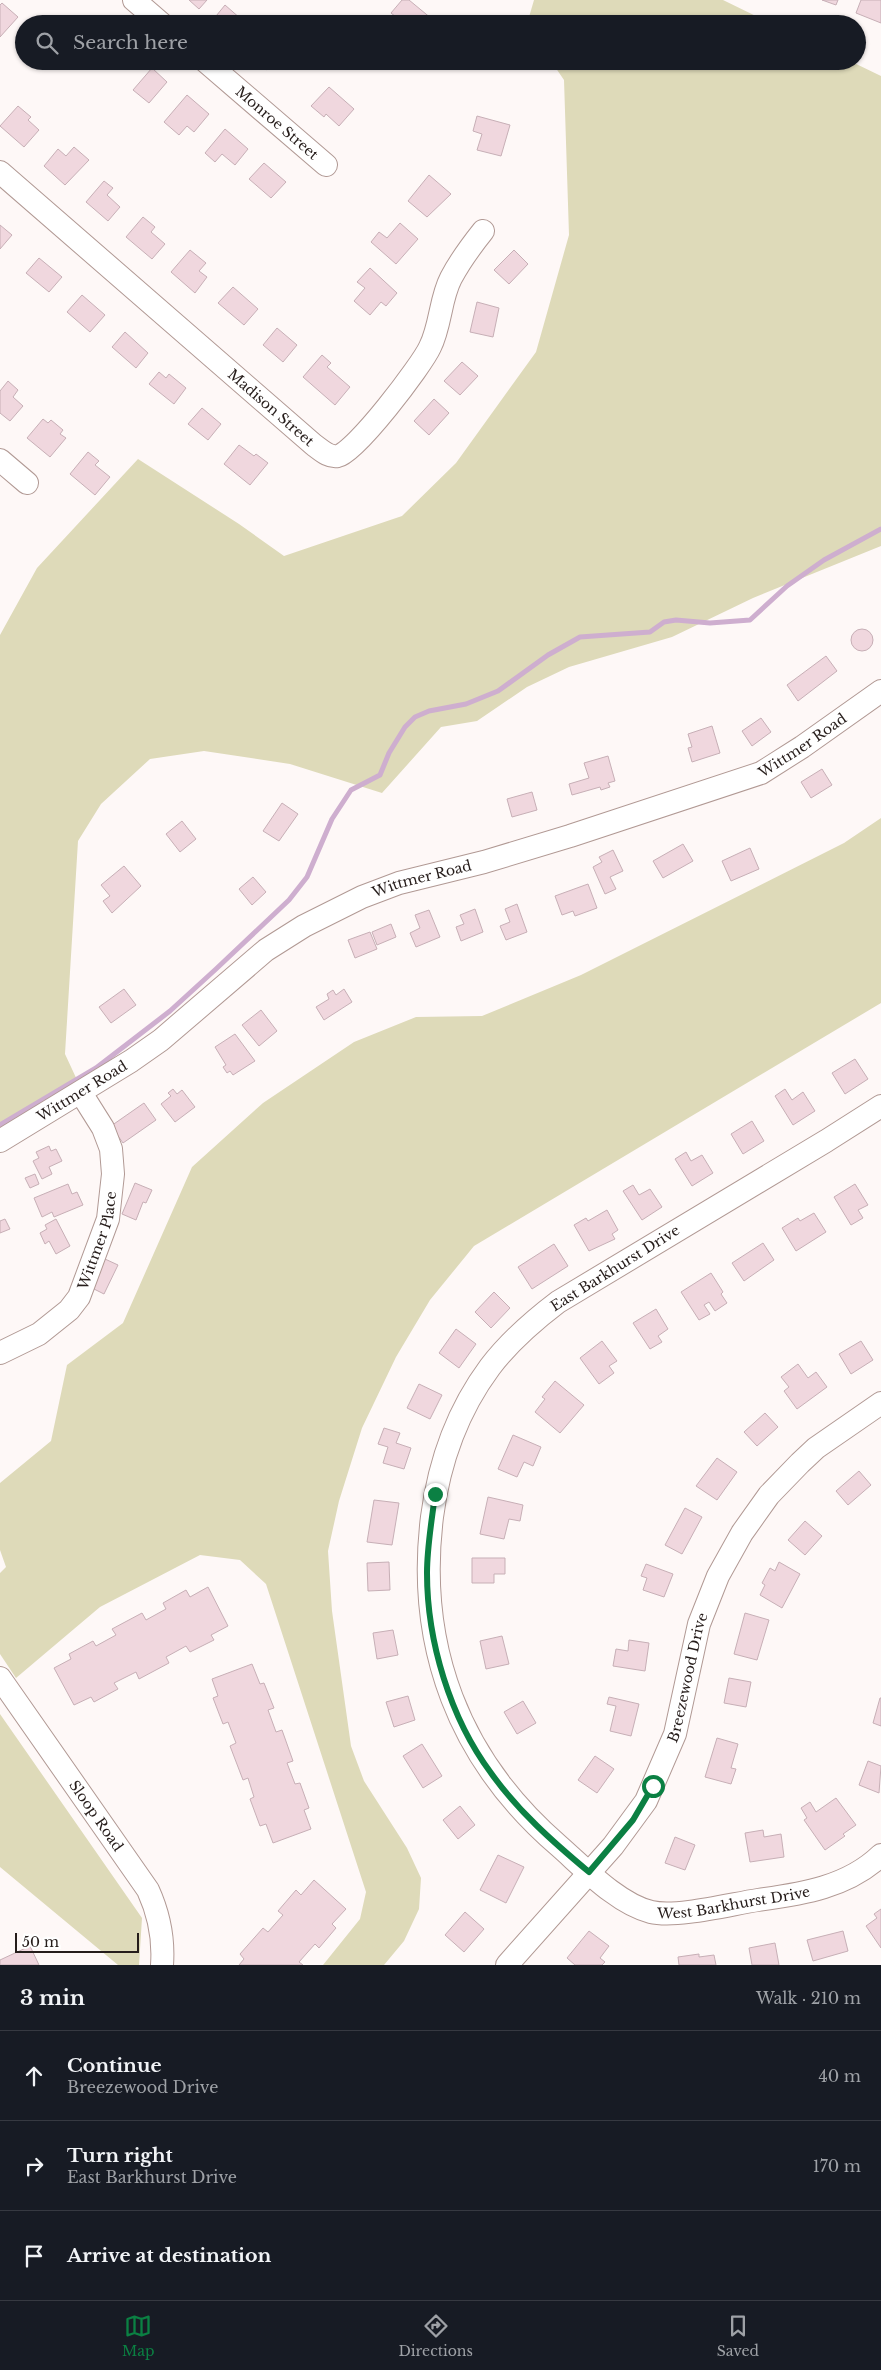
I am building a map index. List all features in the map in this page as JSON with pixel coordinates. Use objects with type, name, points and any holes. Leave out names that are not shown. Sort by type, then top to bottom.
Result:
[{"type":"street","points":[[134,0],[152,15]]},
{"type":"street","name":"Monroe Street","points":[[215,70],[326,165]]},
{"type":"street","name":"Madison Street","points":[[0,172],[314,445],[327,454],[337,457],[347,452],[356,443],[402,389],[423,360],[436,335],[450,280],[466,252],[483,231]]},
{"type":"street","points":[[0,460],[26,483]]},
{"type":"street","name":"Wittmer Road","points":[[0,1141],[81,1092],[161,1040],[266,950],[339,908],[385,888],[484,862],[761,773],[802,747],[881,691]]},
{"type":"street","name":"Wittmer Place","points":[[0,1353],[39,1334],[69,1310],[79,1298],[108,1219],[113,1174],[111,1149],[103,1128],[81,1092]]},
{"type":"street","name":"East Barkhurst Drive","points":[[589,1872],[543,1833],[489,1771],[466,1730],[446,1681],[433,1634],[427,1574],[435,1494],[449,1445],[467,1403],[491,1366],[526,1328],[558,1302],[881,1106]]},
{"type":"street","name":"Breezewood Drive","points":[[508,1965],[633,1820],[646,1801],[663,1766],[675,1734],[699,1624],[718,1576],[742,1533],[769,1496],[816,1448],[881,1404]]},
{"type":"street","name":"Sloop Road","points":[[0,1678],[148,1890],[155,1906],[162,1938],[162,1965]]},
{"type":"street","name":"West Barkhurst Drive","points":[[589,1872],[636,1906],[652,1912],[674,1912],[821,1889],[860,1871],[881,1855]]},
{"type":"shaded area","points":[[534,0],[723,0],[754,15],[530,15]]},
{"type":"shaded area","points":[[866,69],[881,76],[881,546],[753,598],[672,637],[569,667],[527,687],[477,721],[441,727],[382,793],[290,764],[204,751],[150,759],[101,804],[78,841],[65,1054],[78,1082],[3,1128],[0,1126],[0,635],[37,568],[138,459],[239,524],[284,556],[402,516],[456,463],[536,352],[569,235],[564,80],[557,70]]},
{"type":"shaded area","points":[[881,818],[881,1003],[474,1246],[430,1300],[396,1357],[362,1428],[339,1501],[328,1551],[332,1611],[351,1746],[364,1781],[407,1848],[421,1878],[419,1909],[404,1941],[384,1965],[323,1965],[360,1919],[366,1892],[266,1584],[240,1560],[200,1555],[100,1607],[16,1678],[0,1654],[0,1573],[6,1567],[0,1550],[0,1483],[51,1441],[67,1365],[123,1323],[192,1167],[263,1103],[354,1042],[416,1017],[482,1016],[581,975],[844,843]]},
{"type":"shaded area","points":[[0,1714],[142,1918],[139,1965],[118,1965],[0,1867]]},
{"type":"building","points":[[189,0],[207,0],[199,9]]},
{"type":"building","points":[[402,0],[409,0],[427,15],[394,15],[391,13]]},
{"type":"building","points":[[822,0],[838,0],[836,5]]},
{"type":"building","points":[[861,0],[881,0],[881,23],[866,17],[866,15],[856,13]]},
{"type":"building","points":[[2,3],[16,15],[15,20],[0,37],[0,5]]},
{"type":"building","points":[[225,5],[236,15],[217,15]]},
{"type":"building","points":[[150,70],[154,70],[167,82],[149,103],[133,90]]},
{"type":"building","points":[[329,87],[354,109],[339,126],[326,114],[324,117],[311,106]]},
{"type":"building","points":[[187,95],[209,114],[194,132],[187,126],[179,135],[164,122]]},
{"type":"building","points":[[18,106],[31,117],[28,120],[39,130],[24,147],[0,126]]},
{"type":"building","points":[[477,116],[510,125],[501,156],[477,150],[482,134],[473,131]]},
{"type":"building","points":[[225,129],[248,149],[235,165],[222,154],[215,162],[205,153]]},
{"type":"building","points":[[74,147],[89,160],[65,185],[44,166],[58,149],[66,156]]},
{"type":"building","points":[[264,163],[286,182],[271,198],[249,179]]},
{"type":"building","points":[[429,175],[451,194],[427,217],[408,201]]},
{"type":"building","points":[[104,181],[113,188],[107,195],[120,207],[108,221],[86,202]]},
{"type":"building","points":[[143,217],[155,227],[151,232],[165,244],[152,259],[126,237]]},
{"type":"building","points":[[400,223],[418,239],[396,264],[371,242],[379,232],[387,238]]},
{"type":"building","points":[[0,225],[12,235],[0,249]]},
{"type":"building","points":[[190,250],[206,263],[199,271],[207,277],[195,293],[171,272]]},
{"type":"building","points":[[514,250],[528,264],[509,284],[494,270]]},
{"type":"building","points":[[39,258],[62,277],[49,292],[26,273]]},
{"type":"building","points":[[370,268],[397,293],[386,306],[381,302],[370,315],[354,301],[365,288],[357,282]]},
{"type":"building","points":[[233,287],[258,309],[244,325],[218,303]]},
{"type":"building","points":[[82,295],[105,315],[90,332],[67,312]]},
{"type":"building","points":[[477,302],[499,308],[493,337],[470,332]]},
{"type":"building","points":[[277,328],[297,345],[283,362],[263,345]]},
{"type":"building","points":[[125,332],[148,353],[136,368],[112,347]]},
{"type":"building","points":[[322,355],[331,363],[327,367],[350,387],[335,405],[303,377]]},
{"type":"building","points":[[462,362],[478,376],[460,395],[444,381]]},
{"type":"building","points":[[159,372],[166,378],[169,374],[186,388],[174,404],[149,384]]},
{"type":"building","points":[[8,381],[18,390],[13,397],[23,406],[10,421],[0,413],[0,391]]},
{"type":"building","points":[[434,399],[449,413],[429,435],[414,421]]},
{"type":"building","points":[[202,408],[221,424],[208,440],[188,424]]},
{"type":"building","points":[[43,419],[48,423],[51,420],[63,430],[60,434],[66,438],[50,457],[27,438]]},
{"type":"building","points":[[239,445],[268,463],[250,485],[224,464]]},
{"type":"building","points":[[88,452],[99,461],[95,465],[110,477],[95,495],[70,474]]},
{"type":"building","points":[[858,629],[866,629],[873,636],[873,644],[866,651],[858,651],[851,644],[851,636]]},
{"type":"building","points":[[826,656],[837,671],[798,701],[787,685]]},
{"type":"building","points":[[761,718],[771,732],[752,746],[742,731]]},
{"type":"building","points":[[712,726],[720,753],[692,762],[688,748],[692,747],[688,734]]},
{"type":"building","points":[[608,756],[615,781],[608,783],[610,787],[601,790],[600,787],[572,795],[569,784],[589,778],[584,763]]},
{"type":"building","points":[[822,769],[832,785],[811,798],[801,782]]},
{"type":"building","points":[[532,792],[537,810],[512,817],[507,799]]},
{"type":"building","points":[[282,803],[298,814],[279,841],[263,831]]},
{"type":"building","points":[[182,821],[196,839],[180,852],[166,834]]},
{"type":"building","points":[[683,844],[693,861],[663,878],[653,861]]},
{"type":"building","points":[[750,848],[759,869],[731,881],[722,861]]},
{"type":"building","points":[[613,850],[623,871],[610,877],[616,889],[605,894],[593,867],[602,862],[599,857]]},
{"type":"building","points":[[124,866],[141,886],[112,913],[103,901],[110,896],[101,885]]},
{"type":"building","points":[[253,877],[266,892],[252,905],[239,889]]},
{"type":"building","points":[[588,884],[597,908],[575,916],[573,911],[562,915],[555,896]]},
{"type":"building","points":[[517,904],[527,932],[506,940],[500,926],[510,922],[505,909]]},
{"type":"building","points":[[475,909],[483,932],[461,941],[456,927],[464,924],[460,915]]},
{"type":"building","points":[[429,910],[440,937],[416,947],[410,933],[420,928],[415,915]]},
{"type":"building","points":[[391,924],[396,937],[377,945],[372,932]]},
{"type":"building","points":[[370,932],[377,949],[355,958],[348,940]]},
{"type":"building","points":[[124,989],[136,1005],[111,1023],[99,1007]]},
{"type":"building","points":[[344,989],[352,1002],[324,1020],[316,1007],[329,999],[327,994],[333,990],[336,995]]},
{"type":"building","points":[[261,1010],[277,1031],[259,1046],[242,1025]]},
{"type":"building","points":[[235,1034],[255,1061],[233,1075],[230,1071],[227,1073],[223,1067],[226,1065],[215,1047]]},
{"type":"building","points":[[855,1059],[868,1079],[845,1094],[832,1073]]},
{"type":"building","points":[[173,1089],[177,1094],[182,1090],[195,1107],[175,1122],[161,1104],[171,1096],[168,1093]]},
{"type":"building","points":[[785,1089],[792,1100],[803,1092],[815,1111],[793,1125],[775,1096]]},
{"type":"building","points":[[144,1103],[156,1120],[123,1143],[111,1126]]},
{"type":"building","points":[[752,1121],[764,1141],[743,1154],[731,1134]]},
{"type":"building","points":[[49,1146],[51,1151],[56,1149],[62,1161],[49,1167],[52,1174],[42,1179],[33,1161],[39,1158],[36,1152]]},
{"type":"building","points":[[686,1152],[691,1161],[702,1155],[713,1173],[692,1186],[675,1159]]},
{"type":"building","points":[[35,1174],[39,1184],[30,1188],[25,1178]]},
{"type":"building","points":[[135,1183],[152,1190],[146,1203],[143,1202],[136,1220],[122,1214]]},
{"type":"building","points":[[68,1184],[72,1194],[77,1192],[83,1205],[54,1217],[52,1212],[42,1217],[34,1198]]},
{"type":"building","points":[[855,1184],[868,1205],[858,1210],[863,1218],[851,1225],[834,1197]]},
{"type":"building","points":[[633,1185],[639,1195],[650,1189],[662,1207],[642,1220],[623,1191]]},
{"type":"building","points":[[607,1210],[618,1230],[612,1234],[615,1239],[589,1251],[574,1225],[586,1218],[588,1221]]},
{"type":"building","points":[[814,1213],[826,1232],[796,1251],[782,1228],[798,1218],[800,1221]]},
{"type":"building","points":[[5,1219],[10,1229],[0,1233],[0,1221]]},
{"type":"building","points":[[56,1219],[70,1246],[56,1254],[49,1241],[45,1244],[40,1233],[47,1229],[45,1225]]},
{"type":"building","points":[[763,1243],[774,1260],[744,1281],[732,1263]]},
{"type":"building","points":[[554,1244],[568,1266],[532,1289],[518,1267]]},
{"type":"building","points":[[105,1259],[118,1265],[104,1294],[92,1288]]},
{"type":"building","points":[[711,1273],[723,1292],[721,1294],[727,1303],[715,1311],[709,1302],[704,1305],[710,1314],[699,1320],[681,1292]]},
{"type":"building","points":[[494,1292],[510,1308],[491,1328],[475,1312]]},
{"type":"building","points":[[656,1309],[668,1329],[658,1336],[662,1342],[650,1349],[633,1323]]},
{"type":"building","points":[[456,1329],[476,1344],[459,1368],[439,1353]]},
{"type":"building","points":[[602,1341],[617,1361],[609,1366],[614,1373],[599,1384],[580,1358]]},
{"type":"building","points":[[861,1341],[873,1360],[851,1374],[839,1354]]},
{"type":"building","points":[[798,1364],[808,1378],[816,1372],[827,1387],[797,1409],[784,1391],[789,1387],[781,1377]]},
{"type":"building","points":[[555,1381],[584,1405],[560,1433],[535,1412],[545,1399],[542,1397]]},
{"type":"building","points":[[419,1384],[442,1395],[430,1419],[407,1408]]},
{"type":"building","points":[[765,1413],[778,1427],[757,1446],[744,1432]]},
{"type":"building","points":[[384,1428],[400,1433],[396,1443],[411,1448],[404,1469],[383,1463],[388,1447],[378,1444]]},
{"type":"building","points":[[513,1435],[541,1447],[533,1466],[524,1462],[517,1477],[498,1469]]},
{"type":"building","points":[[717,1458],[737,1472],[717,1500],[696,1486]]},
{"type":"building","points":[[859,1471],[871,1485],[848,1505],[836,1491]]},
{"type":"building","points":[[488,1497],[523,1505],[520,1521],[509,1519],[504,1539],[480,1534]]},
{"type":"building","points":[[374,1500],[399,1503],[392,1545],[367,1542]]},
{"type":"building","points":[[685,1508],[702,1517],[682,1554],[665,1545]]},
{"type":"building","points":[[805,1521],[822,1536],[805,1555],[788,1540]]},
{"type":"building","points":[[472,1558],[505,1558],[505,1574],[494,1574],[494,1583],[472,1583]]},
{"type":"building","points":[[389,1562],[390,1590],[368,1591],[367,1563]]},
{"type":"building","points":[[779,1562],[800,1574],[782,1608],[760,1595],[765,1585],[762,1583],[770,1568],[775,1571]]},
{"type":"building","points":[[646,1564],[673,1574],[664,1597],[643,1590],[647,1578],[641,1576]]},
{"type":"building","points":[[208,1587],[228,1626],[211,1635],[214,1640],[190,1652],[186,1646],[166,1657],[169,1663],[139,1679],[136,1672],[114,1683],[118,1689],[94,1702],[91,1697],[74,1705],[54,1668],[71,1659],[69,1654],[93,1641],[96,1646],[116,1635],[112,1629],[142,1613],[146,1620],[166,1609],[163,1603],[186,1590],[190,1597]]},
{"type":"building","points":[[745,1613],[769,1620],[757,1660],[734,1654]]},
{"type":"building","points":[[393,1630],[398,1655],[377,1659],[373,1633]]},
{"type":"building","points":[[502,1636],[509,1664],[486,1669],[480,1641]]},
{"type":"building","points":[[629,1640],[649,1643],[645,1671],[613,1666],[616,1649],[628,1651]]},
{"type":"building","points":[[252,1664],[260,1684],[264,1683],[274,1708],[268,1710],[276,1732],[282,1730],[293,1761],[287,1763],[295,1784],[300,1783],[309,1808],[304,1810],[311,1829],[273,1843],[266,1824],[260,1826],[250,1799],[254,1797],[248,1778],[243,1780],[230,1746],[236,1743],[228,1722],[223,1724],[213,1698],[218,1696],[212,1679]]},
{"type":"building","points":[[729,1678],[751,1682],[746,1707],[724,1703]]},
{"type":"building","points":[[408,1696],[415,1720],[394,1727],[386,1702]]},
{"type":"building","points":[[609,1697],[639,1704],[631,1736],[610,1731],[616,1706],[607,1704]]},
{"type":"building","points":[[881,1698],[881,1726],[873,1723]]},
{"type":"building","points":[[523,1701],[536,1723],[517,1734],[504,1712]]},
{"type":"building","points":[[717,1738],[738,1744],[731,1768],[736,1769],[731,1784],[705,1777]]},
{"type":"building","points":[[422,1744],[442,1776],[423,1788],[403,1756]]},
{"type":"building","points":[[595,1756],[614,1769],[597,1793],[578,1780]]},
{"type":"building","points":[[868,1761],[881,1766],[879,1793],[859,1785]]},
{"type":"building","points":[[836,1798],[856,1825],[843,1834],[845,1836],[825,1850],[804,1820],[807,1818],[801,1808],[810,1802],[816,1812]]},
{"type":"building","points":[[460,1806],[475,1825],[458,1839],[443,1820]]},
{"type":"building","points":[[763,1830],[764,1837],[781,1834],[784,1857],[750,1862],[745,1833]]},
{"type":"building","points":[[675,1837],[695,1845],[685,1870],[665,1863]]},
{"type":"building","points":[[498,1855],[524,1867],[506,1903],[480,1890]]},
{"type":"building","points":[[314,1880],[346,1909],[332,1924],[336,1928],[319,1948],[315,1944],[299,1962],[303,1965],[239,1965],[244,1959],[240,1954],[263,1928],[268,1932],[283,1915],[278,1911],[296,1890],[301,1895]]},
{"type":"building","points":[[881,1909],[881,1948],[866,1926],[877,1918],[874,1914]]},
{"type":"building","points":[[465,1912],[484,1929],[464,1952],[445,1935]]},
{"type":"building","points":[[589,1931],[609,1946],[600,1958],[605,1962],[602,1965],[575,1965],[567,1958]]},
{"type":"building","points":[[843,1931],[848,1951],[813,1961],[807,1940]]},
{"type":"building","points":[[775,1943],[779,1965],[752,1965],[749,1948]]},
{"type":"building","points":[[30,1946],[39,1965],[0,1965],[0,1960]]},
{"type":"building","points":[[699,1954],[699,1957],[714,1955],[716,1965],[679,1965],[678,1957]]},
{"type":"waterway","points":[[0,1125],[96,1068],[170,1011],[289,900],[307,877],[332,819],[351,790],[380,775],[389,753],[405,727],[415,717],[429,711],[466,704],[498,691],[548,655],[580,637],[650,632],[664,622],[676,620],[710,623],[750,620],[787,586],[824,560],[881,529]]},
{"type":"route","points":[[435,1494],[428,1547],[427,1574],[433,1634],[446,1681],[456,1707],[466,1730],[489,1771],[543,1833],[589,1872],[613,1846],[633,1820],[646,1801],[653,1786]]}]
